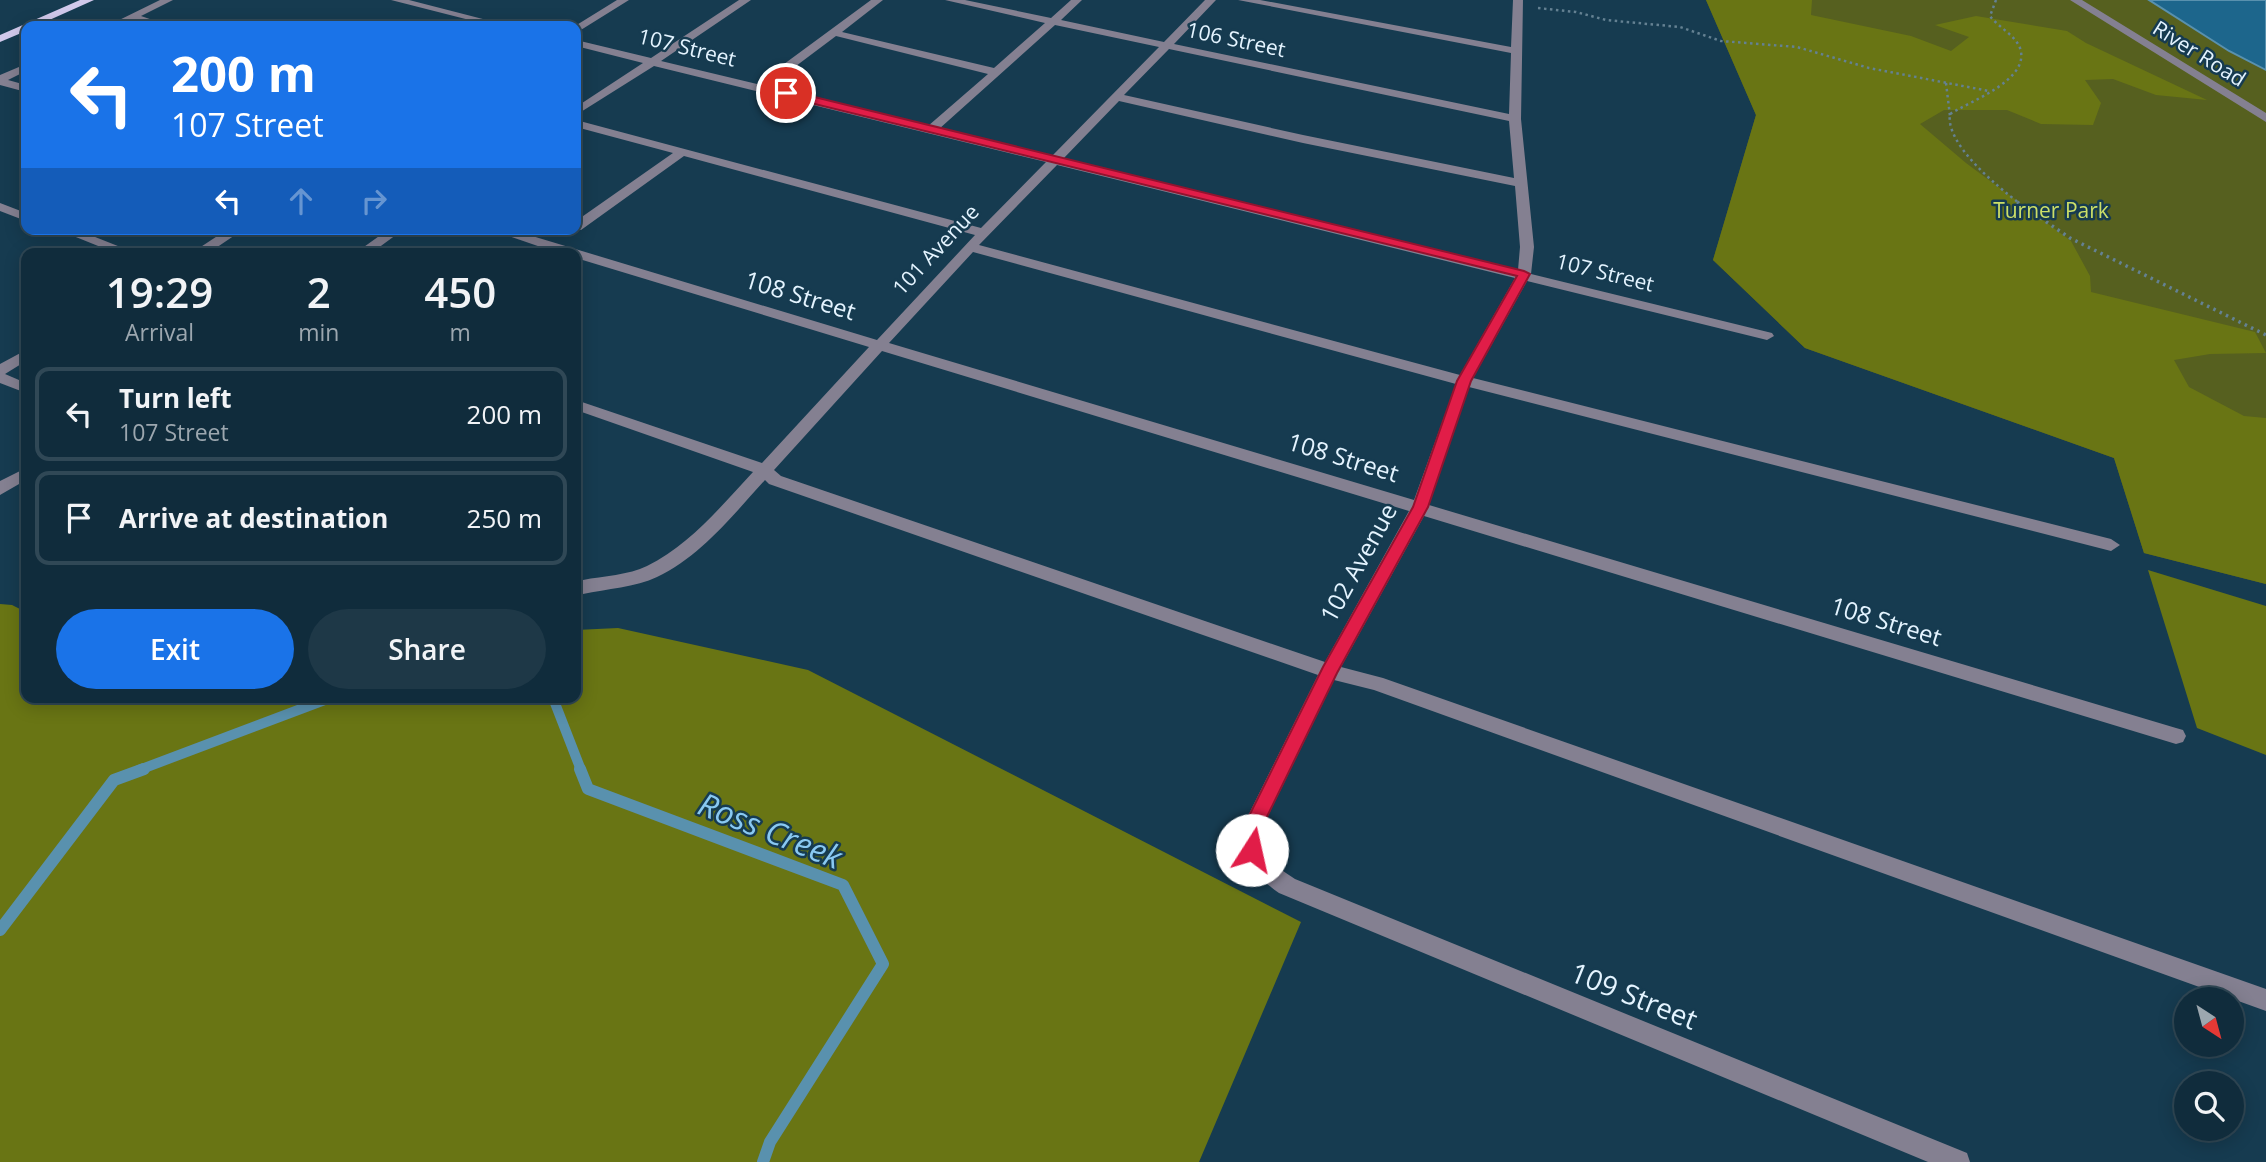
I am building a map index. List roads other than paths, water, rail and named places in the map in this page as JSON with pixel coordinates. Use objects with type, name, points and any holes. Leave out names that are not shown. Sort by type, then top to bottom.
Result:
[{"type":"main road","points":[[41,21],[89,0]]},
{"type":"main road","points":[[0,38],[21,29]]},
{"type":"street","points":[[123,21],[168,0]]},
{"type":"street","points":[[396,0],[484,21]]},
{"type":"street","points":[[581,27],[624,0]]},
{"type":"street","points":[[581,109],[746,0]]},
{"type":"street","points":[[761,88],[878,0]]},
{"type":"street","name":"106 Street","points":[[950,0],[1515,119]]},
{"type":"street","points":[[932,129],[1077,0]]},
{"type":"street","name":"101 Avenue","points":[[581,587],[650,573],[683,552],[712,527],[983,233],[1212,0]]},
{"type":"street","points":[[1243,0],[1517,51]]},
{"type":"street","name":"River Road","points":[[2075,0],[2266,118]]},
{"type":"street","name":"102 Avenue","points":[[1287,886],[1262,869],[1252,850],[1251,830],[1329,671],[1420,507],[1464,381],[1524,274],[1527,247],[1515,119],[1519,3]]},
{"type":"street","points":[[131,17],[146,21]]},
{"type":"street","points":[[833,32],[868,43],[995,72]]},
{"type":"street","name":"107 Street","points":[[581,44],[1524,274],[1767,336]]},
{"type":"street","points":[[0,80],[21,70]]},
{"type":"street","points":[[0,80],[21,87]]},
{"type":"street","points":[[1117,97],[1303,139],[1521,183]]},
{"type":"street","points":[[581,124],[983,233]]},
{"type":"street","points":[[581,223],[682,151]]},
{"type":"street","points":[[0,207],[21,214]]},
{"type":"street","points":[[79,235],[114,248]]},
{"type":"street","points":[[207,248],[228,235]]},
{"type":"street","points":[[370,248],[389,235]]},
{"type":"street","name":"108 Street","points":[[508,235],[539,248]]},
{"type":"street","points":[[547,248],[564,235]]},
{"type":"street","points":[[970,247],[1464,381],[2111,545]]},
{"type":"street","name":"108 Street","points":[[581,256],[2176,736]]},
{"type":"street","points":[[0,371],[21,358]]},
{"type":"street","points":[[0,378],[21,386]]},
{"type":"street","points":[[581,407],[764,470],[775,480],[1329,671],[1376,683],[2266,1000]]},
{"type":"street","points":[[0,489],[21,475]]},
{"type":"street","name":"109 Street","points":[[1287,886],[1958,1162]]},
{"type":"water","points":[[2149,0],[2266,0],[2266,70],[2229,51]]},
{"type":"waterway","name":"Ross Creek","points":[[139,770],[317,703]]},
{"type":"waterway","name":"Ross Creek","points":[[555,703],[581,770]]},
{"type":"waterway","name":"Ross Creek","points":[[0,930],[114,780],[144,769]]},
{"type":"waterway","name":"Ross Creek","points":[[580,769],[588,789],[843,885],[883,964],[770,1142],[763,1162]]},
{"type":"park label","name":"Turner Park","points":[[2051,211]]}]
